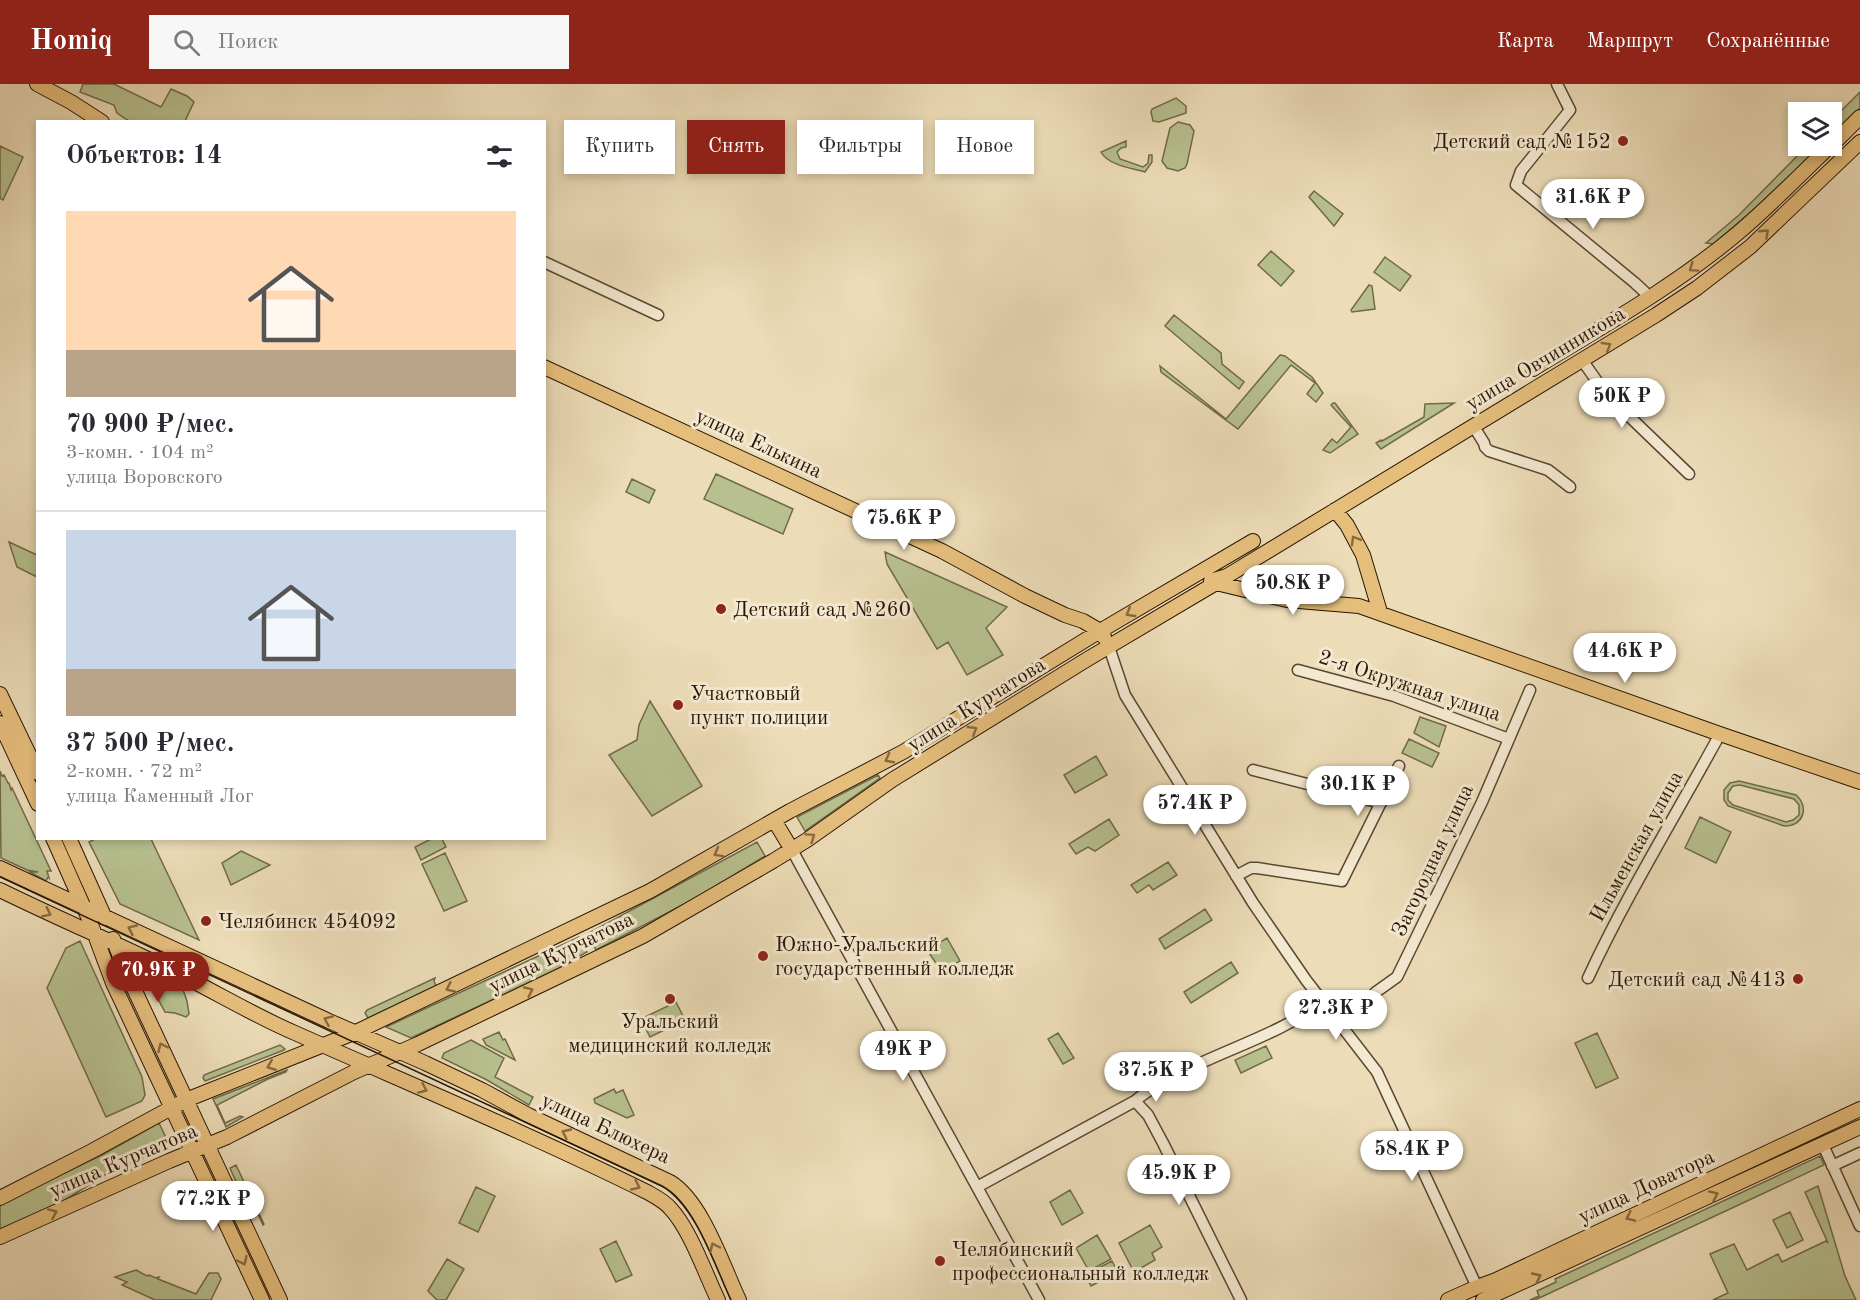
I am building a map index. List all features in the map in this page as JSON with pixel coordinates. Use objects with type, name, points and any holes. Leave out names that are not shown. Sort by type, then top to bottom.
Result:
[{"type":"main road","points":[[37,84],[99,120]]},
{"type":"main road","name":"улица Овчинникова","points":[[1842,134],[1860,117]]},
{"type":"main road","name":"улица Овчинникова","points":[[1109,646],[1474,427],[1697,288],[1750,248],[1860,142]]},
{"type":"main road","name":"улица Овчинникова","points":[[1533,369],[1650,297],[1701,262],[1738,233],[1819,156]]},
{"type":"main road","name":"улица Елькина","points":[[546,368],[942,551],[1025,596],[1083,621],[1100,631]]},
{"type":"main road","points":[[1335,510],[1347,525],[1364,555],[1380,612]]},
{"type":"main road","points":[[1109,646],[1100,631],[1252,541]]},
{"type":"main road","points":[[1160,596],[1222,580],[1287,600],[1345,604],[1380,612],[1860,782]]},
{"type":"main road","name":"улица Курчатова","points":[[0,1198],[92,1152],[171,1107],[356,1032],[650,891],[774,820],[903,752],[1100,631]]},
{"type":"main road","name":"улица Курчатова","points":[[0,1237],[192,1151],[208,1146],[642,936],[792,850],[892,780],[1109,646]]},
{"type":"main road","points":[[0,694],[36,769]]},
{"type":"main road","points":[[0,723],[36,800]]},
{"type":"main road","points":[[774,820],[792,850]]},
{"type":"main road","points":[[55,840],[113,983],[262,1300]]},
{"type":"main road","points":[[70,840],[105,916],[128,976],[280,1300]]},
{"type":"main road","name":"улица Блюхера","points":[[0,868],[482,1090],[528,1115],[678,1187],[696,1209],[739,1300]]},
{"type":"main road","name":"улица Блюхера","points":[[0,890],[181,975],[253,1014],[655,1196],[670,1208],[681,1223],[718,1300]]},
{"type":"main road","name":"улица Доватора","points":[[1448,1300],[1496,1280],[1860,1109]]},
{"type":"main road","name":"улица Доватора","points":[[1483,1300],[1860,1127]]},
{"type":"main road","points":[[1816,1130],[1823,1145]]},
{"type":"main road","points":[[1476,1287],[1483,1300]]},
{"type":"street","points":[[1557,84],[1570,110],[1521,171],[1516,185],[1650,297]]},
{"type":"street","points":[[546,263],[658,315]]},
{"type":"street","points":[[1582,360],[1606,394],[1689,474]]},
{"type":"street","points":[[1474,427],[1485,447],[1490,451],[1548,470],[1570,487]]},
{"type":"street","points":[[1109,646],[1125,695],[1236,876],[1286,952],[1377,1072],[1476,1287]]},
{"type":"street","name":"2-я Окружная улица","points":[[1298,670],[1394,696],[1509,739]]},
{"type":"street","name":"Загородная улица","points":[[1343,1027],[1376,992],[1397,977],[1482,802],[1530,690]]},
{"type":"street","name":"Ильменская улица","points":[[1588,978],[1610,931],[1664,831],[1720,734]]},
{"type":"street","points":[[1236,876],[1251,868],[1257,868],[1341,881],[1399,766]]},
{"type":"street","points":[[1253,770],[1381,803]]},
{"type":"street","points":[[792,850],[1040,1300]]},
{"type":"street","points":[[977,1186],[1135,1101],[1152,1088],[1187,1069],[1289,1024],[1323,1002]]},
{"type":"street","points":[[1135,1101],[1148,1115],[1163,1143],[1240,1300]]},
{"type":"street","points":[[1823,1145],[1860,1226]]},
{"type":"street","points":[[1832,1166],[1860,1153]]},
{"type":"green space","points":[[83,84],[114,84],[161,107],[171,89],[194,102],[185,120],[128,120],[117,113],[114,105],[80,92]]},
{"type":"green space","points":[[1860,92],[1860,108],[1842,126],[1842,110]]},
{"type":"green space","points":[[1176,98],[1186,106],[1186,113],[1159,122],[1153,121],[1152,109]]},
{"type":"green space","points":[[1178,122],[1190,125],[1194,131],[1187,164],[1185,168],[1178,171],[1167,168],[1162,161],[1170,128]]},
{"type":"green space","points":[[1126,141],[1126,147],[1117,152],[1120,159],[1143,167],[1148,163],[1149,155],[1152,155],[1152,162],[1145,172],[1114,163],[1101,152]]},
{"type":"green space","points":[[0,146],[23,157],[3,200],[0,198]]},
{"type":"green space","points":[[1797,156],[1811,156],[1713,244],[1706,243],[1739,215]]},
{"type":"green space","points":[[1314,191],[1343,214],[1334,226],[1309,197]]},
{"type":"green space","points":[[1271,251],[1294,271],[1281,286],[1258,265]]},
{"type":"green space","points":[[1385,257],[1411,276],[1400,291],[1374,272]]},
{"type":"green space","points":[[1369,285],[1372,286],[1375,309],[1352,312],[1351,310]]},
{"type":"green space","points":[[1174,315],[1221,353],[1222,364],[1244,382],[1239,389],[1165,326]]},
{"type":"green space","points":[[1280,355],[1285,356],[1312,377],[1323,393],[1316,402],[1307,394],[1315,383],[1291,365],[1238,429],[1161,372],[1160,366],[1226,419]]},
{"type":"green space","points":[[1333,403],[1358,434],[1330,453],[1323,450],[1332,439],[1337,443],[1351,427],[1331,405]]},
{"type":"green space","points":[[1454,403],[1381,449],[1376,443],[1424,417],[1425,404]]},
{"type":"green space","points":[[716,474],[793,509],[783,534],[704,499]]},
{"type":"green space","points":[[632,479],[655,490],[649,503],[626,492]]},
{"type":"green space","points":[[9,542],[36,555],[36,576],[17,567]]},
{"type":"green space","points":[[885,552],[1007,607],[986,628],[1003,655],[967,675],[948,642],[937,649],[887,564]]},
{"type":"green space","points":[[650,701],[702,786],[652,816],[609,755],[637,740],[639,725]]},
{"type":"green space","points":[[1420,717],[1446,726],[1439,747],[1414,733]]},
{"type":"green space","points":[[1409,739],[1439,753],[1432,767],[1402,753]]},
{"type":"green space","points":[[1096,756],[1107,775],[1075,793],[1064,775]]},
{"type":"green space","points":[[0,771],[11,790],[12,788],[51,871],[47,871],[49,878],[46,881],[30,872],[38,872],[27,870],[1,858]]},
{"type":"green space","points":[[878,775],[880,778],[805,831],[797,817]]},
{"type":"green space","points":[[1739,781],[1796,795],[1803,805],[1800,820],[1784,826],[1728,806],[1724,800],[1724,790],[1730,783]],"holes":[[[1740,785],[1794,799],[1799,805],[1799,815],[1786,822],[1733,805],[1728,800],[1728,793],[1733,786]]]},
{"type":"green space","points":[[1700,817],[1731,832],[1716,863],[1685,848]]},
{"type":"green space","points":[[1109,819],[1119,835],[1095,851],[1088,847],[1076,854],[1069,844]]},
{"type":"green space","points":[[93,840],[151,840],[199,940],[120,904],[89,842]]},
{"type":"green space","points":[[429,840],[442,840],[446,847],[421,860],[415,847]]},
{"type":"green space","points":[[757,842],[765,856],[694,899],[596,950],[587,934]]},
{"type":"green space","points":[[241,851],[270,865],[231,885],[222,863]]},
{"type":"green space","points":[[445,853],[467,901],[444,911],[422,864]]},
{"type":"green space","points":[[1168,862],[1177,875],[1153,890],[1149,885],[1137,893],[1131,885]]},
{"type":"green space","points":[[1205,909],[1212,920],[1165,949],[1159,939]]},
{"type":"green space","points":[[579,937],[587,952],[557,969],[411,1038],[386,1027]]},
{"type":"green space","points":[[947,938],[960,961],[942,972],[927,950]]},
{"type":"green space","points":[[80,941],[142,1077],[145,1095],[142,1101],[106,1117],[47,988],[66,948]]},
{"type":"green space","points":[[1231,962],[1238,973],[1191,1003],[1184,992]]},
{"type":"green space","points":[[142,969],[182,987],[189,1014],[186,1017],[165,1012]]},
{"type":"green space","points":[[435,978],[436,986],[368,1018],[365,1013],[367,1010]]},
{"type":"green space","points":[[676,1002],[685,1020],[650,1037],[641,1019]]},
{"type":"green space","points":[[499,1032],[515,1060],[486,1045],[483,1039]]},
{"type":"green space","points":[[1058,1033],[1074,1058],[1063,1064],[1048,1039]]},
{"type":"green space","points":[[1597,1033],[1618,1078],[1596,1088],[1575,1043]]},
{"type":"green space","points":[[471,1040],[504,1058],[495,1077],[533,1097],[529,1105],[487,1080],[442,1058],[444,1053]]},
{"type":"green space","points":[[280,1045],[284,1050],[205,1081],[203,1078],[204,1075]]},
{"type":"green space","points":[[1266,1046],[1272,1058],[1241,1073],[1235,1060]]},
{"type":"green space","points":[[287,1070],[217,1105],[225,1123],[240,1116],[243,1117],[226,1127],[213,1099]]},
{"type":"green space","points":[[614,1089],[616,1093],[623,1090],[634,1115],[627,1118],[595,1103],[594,1099]]},
{"type":"green space","points":[[159,1123],[170,1146],[111,1171],[65,1200],[0,1231],[0,1204],[102,1155]]},
{"type":"green space","points":[[1820,1156],[1824,1165],[1535,1300],[1530,1300],[1539,1296],[1537,1291],[1556,1282],[1555,1279]]},
{"type":"green space","points":[[236,1165],[263,1225],[256,1210],[247,1207],[230,1168]]},
{"type":"green space","points":[[1818,1186],[1845,1276],[1856,1300],[1713,1300],[1728,1293],[1710,1254],[1734,1244],[1747,1270],[1778,1254],[1782,1262],[1826,1241],[1828,1243],[1805,1192]]},
{"type":"green space","points":[[476,1187],[495,1196],[478,1232],[459,1223]]},
{"type":"green space","points":[[1070,1190],[1083,1213],[1062,1225],[1050,1202]]},
{"type":"green space","points":[[1790,1212],[1803,1240],[1787,1248],[1773,1220]]},
{"type":"green space","points":[[1150,1225],[1162,1247],[1152,1253],[1155,1260],[1134,1272],[1119,1243]]},
{"type":"green space","points":[[1097,1235],[1111,1259],[1089,1271],[1076,1248]]},
{"type":"green space","points":[[616,1241],[632,1275],[616,1282],[600,1249]]},
{"type":"green space","points":[[447,1259],[464,1269],[446,1300],[437,1300],[428,1291]]},
{"type":"green space","points":[[1112,1261],[1118,1272],[1091,1286],[1085,1275]]},
{"type":"green space","points":[[136,1270],[147,1276],[159,1277],[158,1279],[196,1294],[209,1273],[218,1273],[221,1279],[211,1300],[155,1300],[122,1285],[127,1282],[115,1277]]},
{"type":"tram line","points":[[0,877],[662,1186],[685,1207],[694,1221],[711,1253],[731,1300]]},
{"type":"place","name":"Детский сад №152","points":[[1623,141]]},
{"type":"place","name":"Детский сад №260","points":[[721,609]]},
{"type":"place","name":"Участковый пункт полиции","points":[[678,705]]},
{"type":"place","name":"Челябинск 454092","points":[[206,921]]},
{"type":"place","name":"Южно-Уральский государственный колледж","points":[[763,956]]},
{"type":"place","name":"Детский сад №413","points":[[1798,979]]},
{"type":"place","name":"Уральский медицинский колледж","points":[[670,999]]},
{"type":"place","name":"Челябинский профессиональный колледж","points":[[940,1261]]}]
